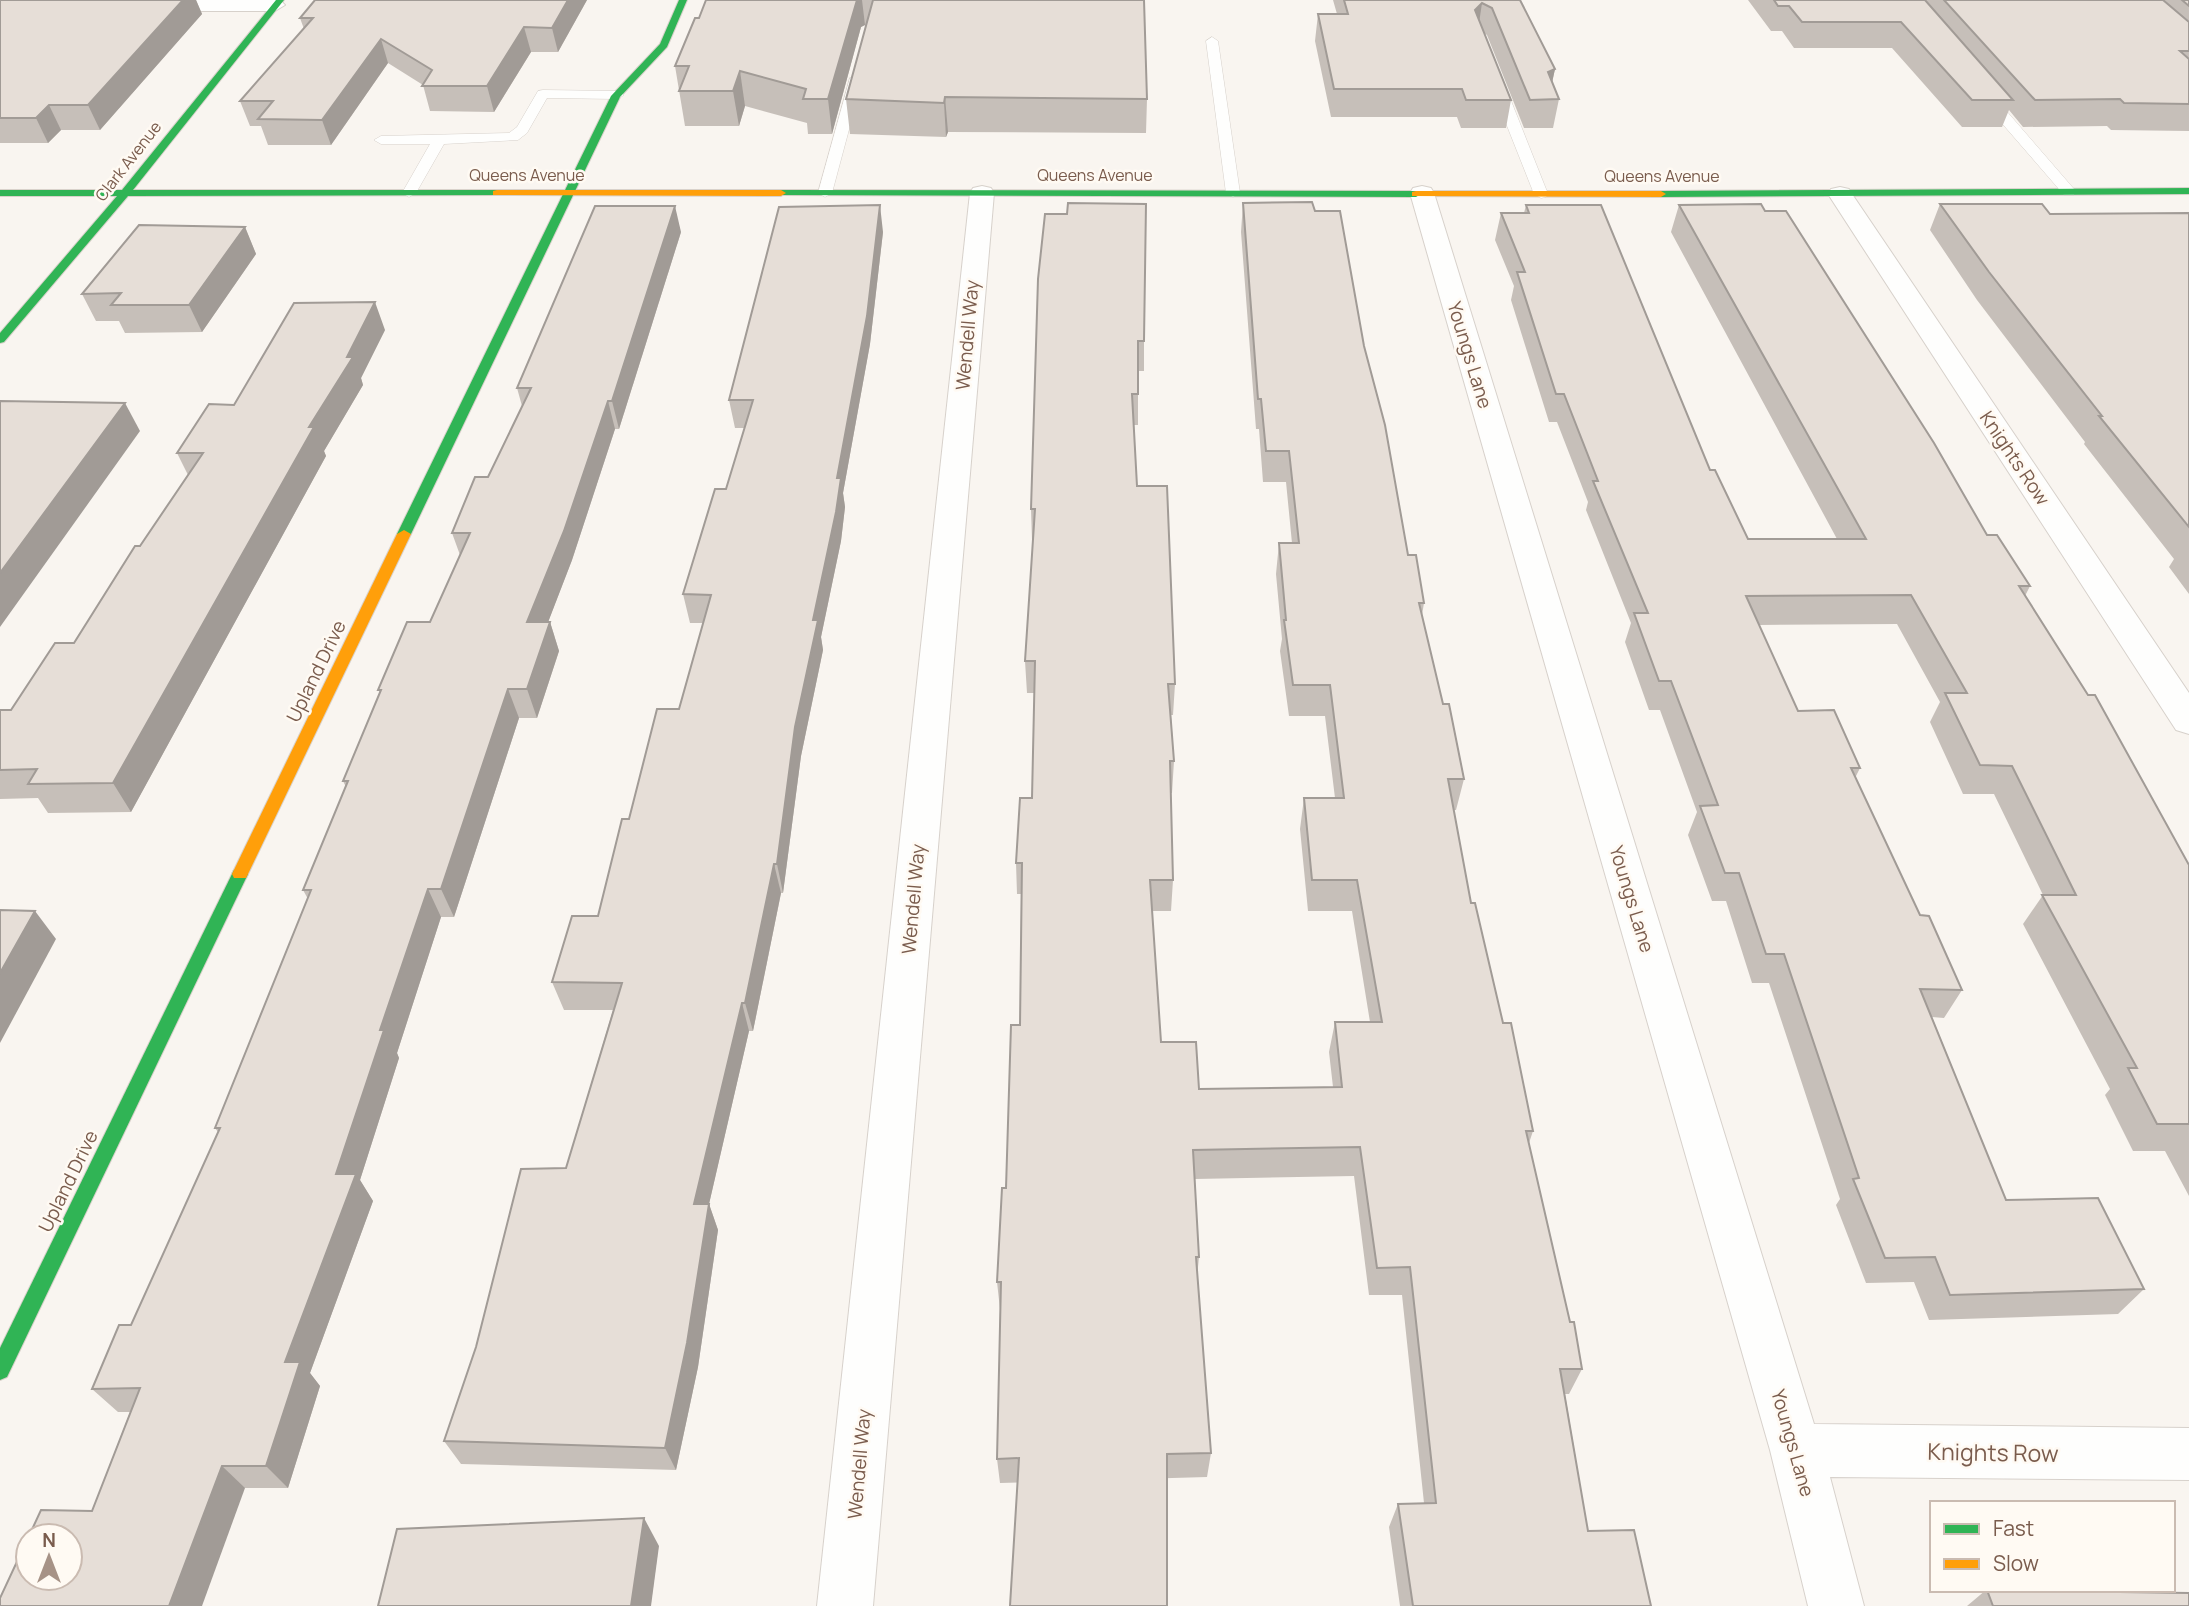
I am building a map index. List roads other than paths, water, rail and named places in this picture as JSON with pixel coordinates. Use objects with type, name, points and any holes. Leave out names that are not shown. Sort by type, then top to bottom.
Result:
[{"type":"street","name":"Upland Drive","points":[[0,1370],[617,95],[664,45],[683,0]]},
{"type":"street","points":[[126,5],[278,2]]},
{"type":"street","name":"Clark Avenue","points":[[0,340],[125,193],[278,2]]},
{"type":"street","name":"Queens Avenue","points":[[0,192],[1840,194],[2189,191]]},
{"type":"street","name":"Wendell Way","points":[[845,1606],[982,192]]},
{"type":"street","name":"Youngs Lane","points":[[1422,193],[1796,1450],[1836,1606]]},
{"type":"street","name":"Knights Row","points":[[1840,194],[2189,721]]},
{"type":"street","name":"Knights Row","points":[[1796,1450],[2189,1454]]},
{"type":"lane","points":[[1212,41],[1233,193]]},
{"type":"lane","points":[[825,192],[857,72]]},
{"type":"lane","points":[[1493,72],[1541,194]]},
{"type":"lane","points":[[1973,81],[2069,192]]},
{"type":"lane","points":[[381,140],[513,137],[543,94],[617,95]]},
{"type":"lane","points":[[409,193],[439,140]]}]
